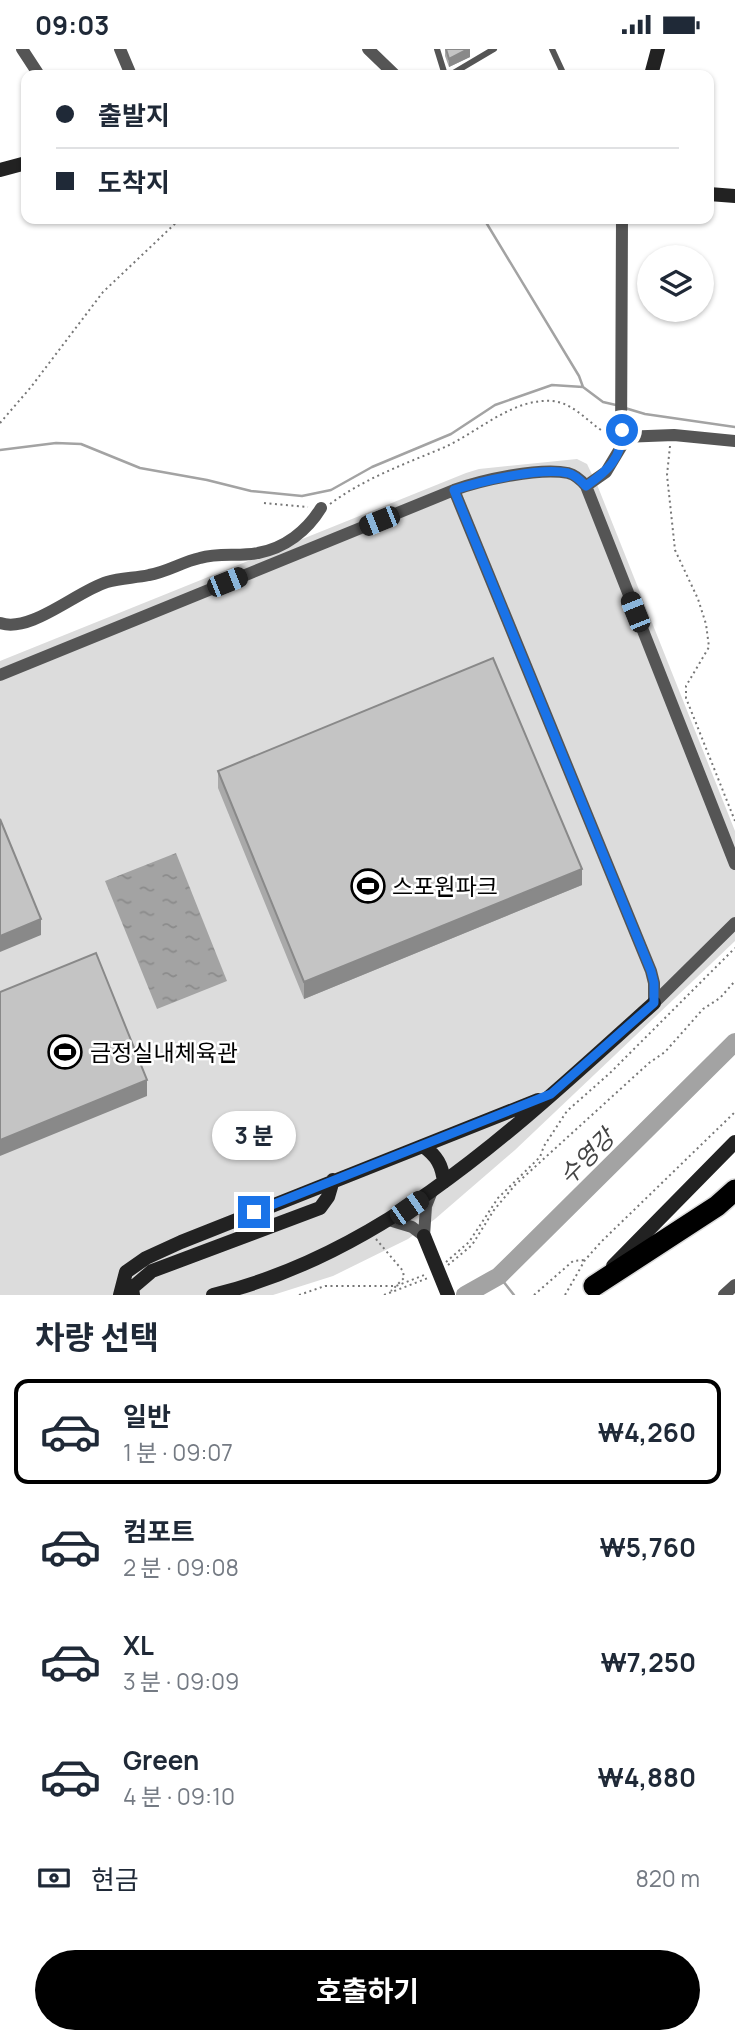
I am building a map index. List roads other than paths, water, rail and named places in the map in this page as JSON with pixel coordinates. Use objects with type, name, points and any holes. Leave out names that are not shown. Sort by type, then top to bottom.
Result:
[{"type":"highway","points":[[590,1291],[726,1203],[735,1190]]},
{"type":"street","points":[[22,49],[36,70]]},
{"type":"street","points":[[120,49],[129,70]]},
{"type":"street","points":[[368,49],[390,70]]},
{"type":"street","points":[[652,70],[658,49]]},
{"type":"street","points":[[0,170],[21,164]]},
{"type":"street","points":[[714,194],[735,196]]},
{"type":"street","points":[[586,486],[606,472],[616,458],[622,434],[622,224]]},
{"type":"street","points":[[622,434],[735,440]]},
{"type":"street","points":[[0,675],[454,490],[493,479],[531,473],[569,473],[586,486],[735,864]]},
{"type":"street","points":[[454,490],[651,971],[654,1003]]},
{"type":"street","points":[[0,623],[14,626],[31,621],[105,582],[148,576],[218,554],[258,554],[298,536],[311,525],[321,508]]},
{"type":"street","points":[[213,1295],[294,1269],[388,1220],[438,1187],[551,1094],[654,1003],[735,923]]},
{"type":"street","points":[[120,1295],[126,1272],[146,1258],[551,1094]]},
{"type":"street","points":[[590,1291],[735,1142]]},
{"type":"street","points":[[423,1146],[436,1155],[443,1170],[438,1187],[426,1206],[424,1236],[448,1295]]},
{"type":"street","points":[[133,1295],[132,1288],[152,1271],[320,1208],[328,1197],[333,1181]]},
{"type":"street","points":[[388,1220],[412,1227],[424,1236]]},
{"type":"street","points":[[724,1295],[735,1285]]},
{"type":"lane","points":[[437,49],[446,70]]},
{"type":"lane","points":[[457,70],[494,49]]},
{"type":"lane","points":[[552,49],[562,70]]},
{"type":"water","points":[[176,853],[227,981],[157,1009],[105,881]]},
{"type":"waterway","points":[[487,224],[579,376],[583,387]]},
{"type":"waterway","points":[[0,450],[56,443],[81,444],[140,468],[251,491],[302,496],[331,490],[372,467],[451,434],[495,405],[552,385],[583,387],[603,402],[616,405]]},
{"type":"waterway","points":[[625,408],[645,414],[735,427]]},
{"type":"waterway","name":"수영강","points":[[465,1295],[499,1276],[735,1042]]},
{"type":"waterway","points":[[499,1276],[514,1295]]},
{"type":"place","name":"스포원파크","points":[[368,886]]},
{"type":"place","name":"금정실내체육관","points":[[65,1052]]}]
